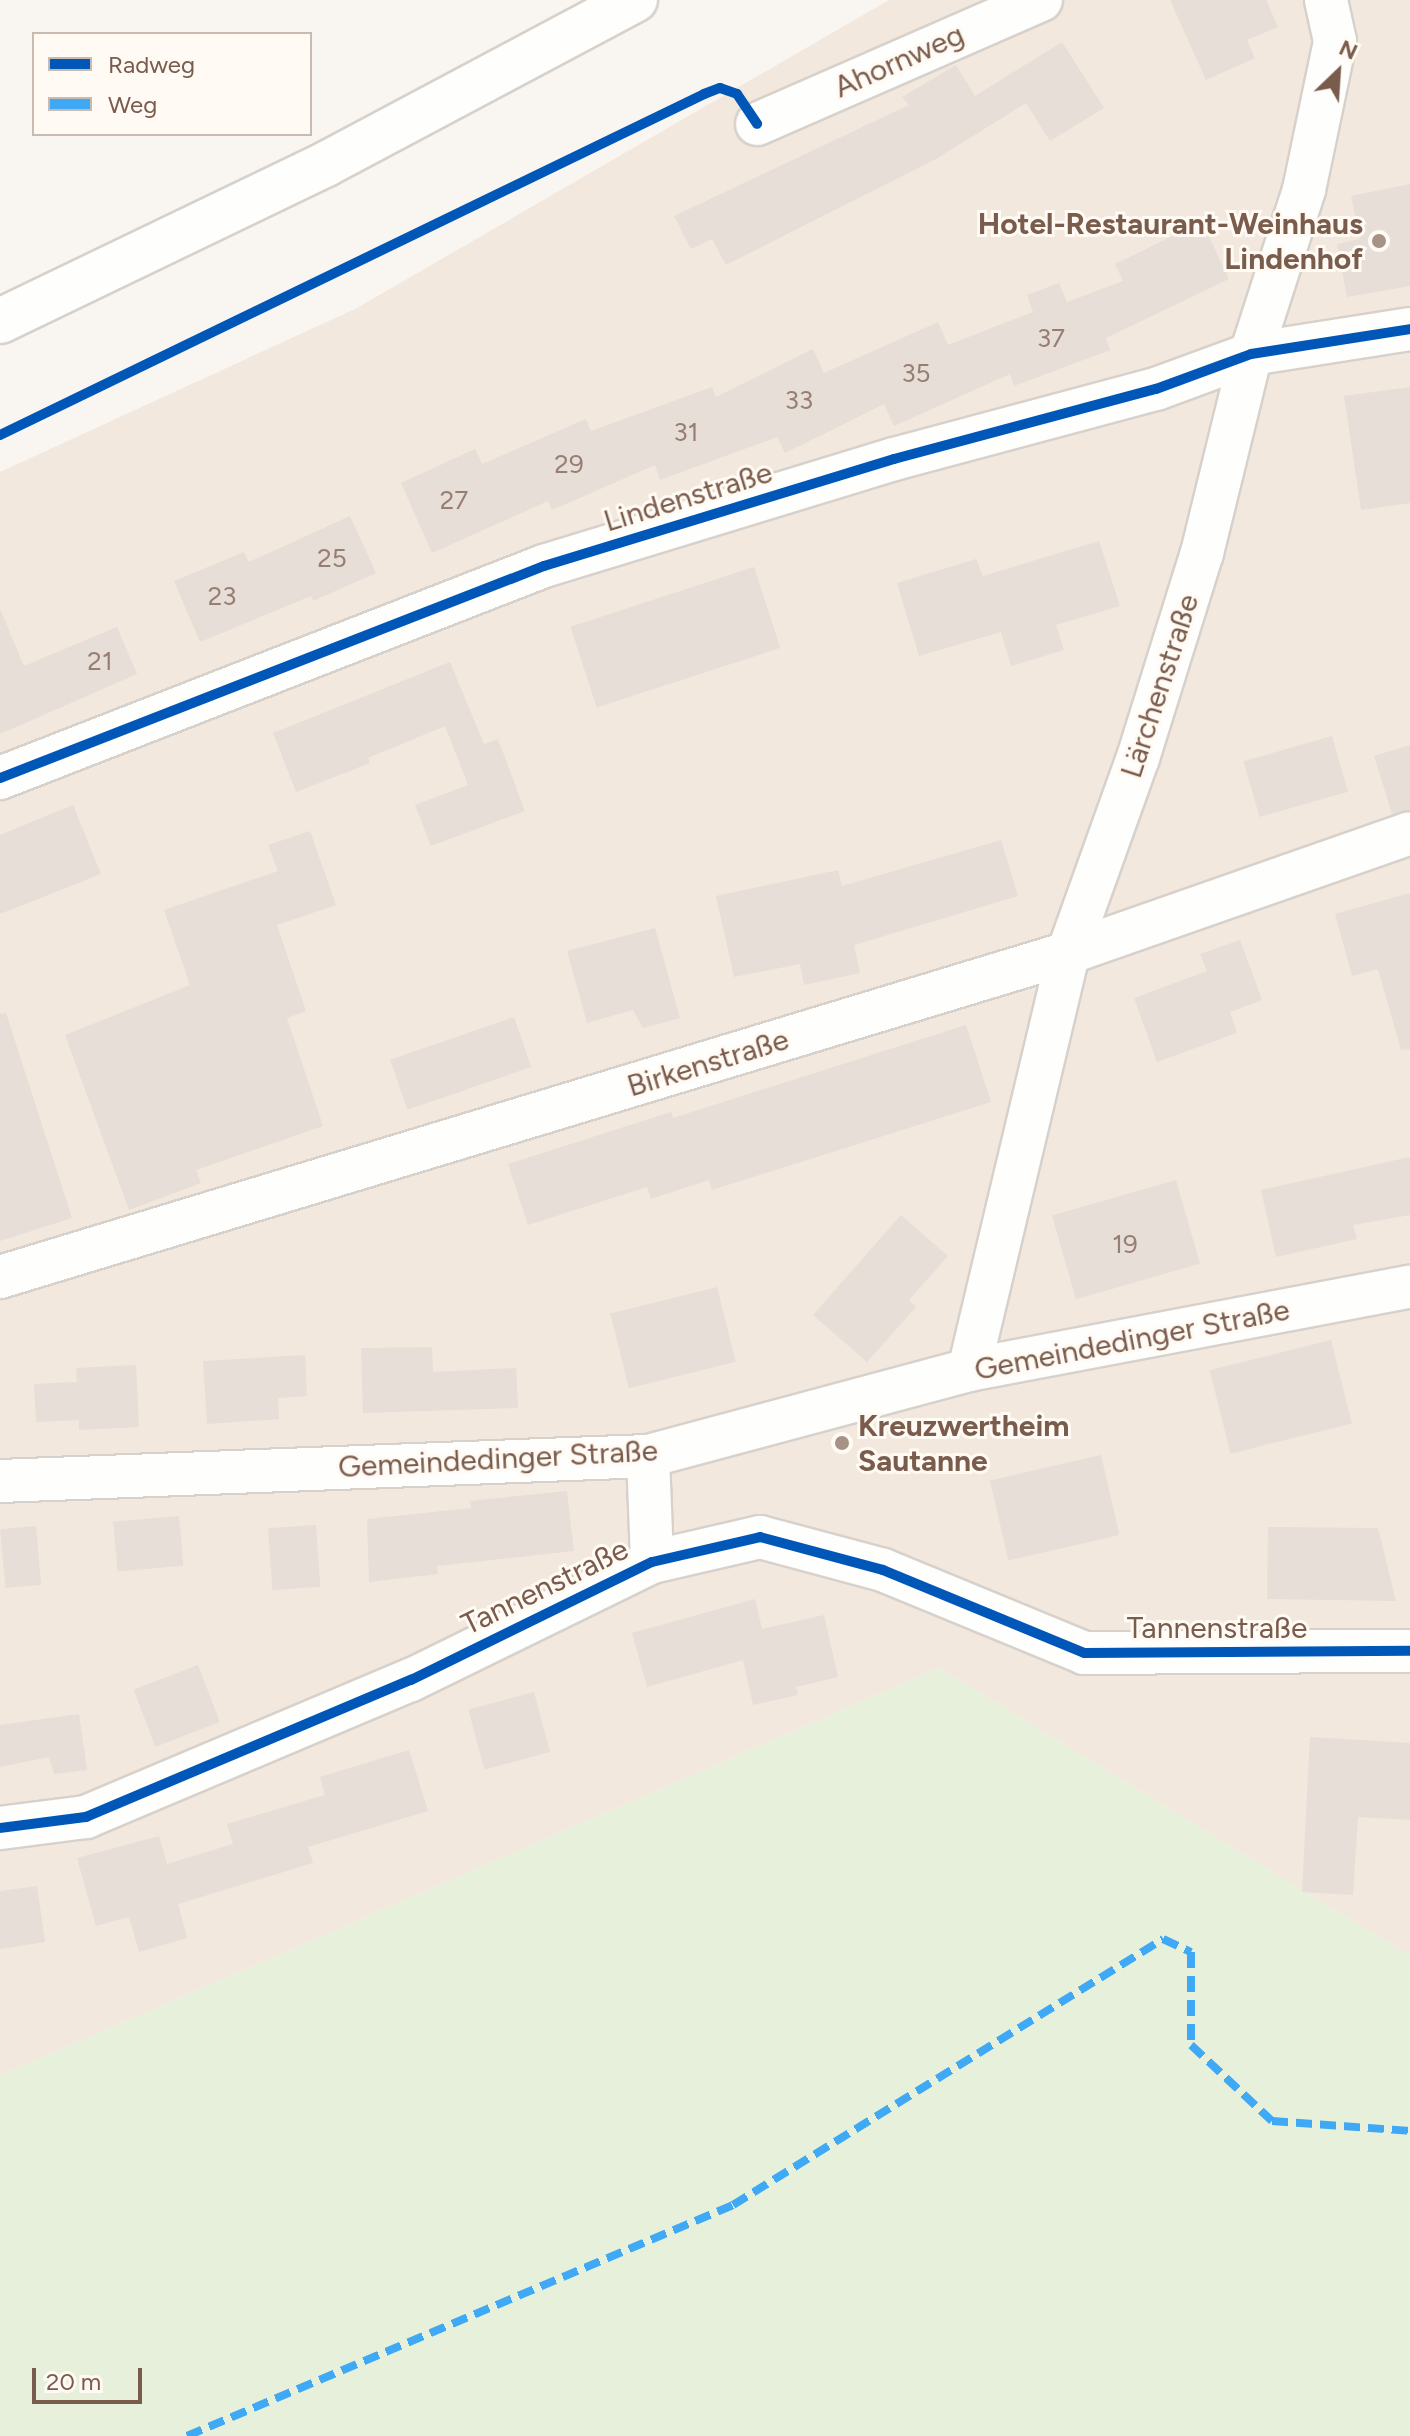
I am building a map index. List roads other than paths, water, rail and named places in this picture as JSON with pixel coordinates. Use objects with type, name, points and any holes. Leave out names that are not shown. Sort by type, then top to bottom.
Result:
[{"type":"main road","points":[[0,321],[326,164],[635,0]]},
{"type":"street","name":"Ahornweg","points":[[757,124],[1041,0]]},
{"type":"street","name":"Lärchenstraße","points":[[969,1370],[1068,953],[1138,758],[1202,553],[1251,354],[1304,190],[1335,41],[1326,0]]},
{"type":"street","name":"Lindenstraße","points":[[0,778],[544,566],[894,459],[1156,389],[1251,354],[1410,329]]},
{"type":"street","name":"Birkenstraße","points":[[0,1277],[1068,953],[1410,833]]},
{"type":"street","name":"Gemeindedinger Straße","points":[[0,1481],[648,1456],[969,1370],[1410,1287]]},
{"type":"street","name":"Tannenstraße","points":[[648,1456],[652,1562]]},
{"type":"street","name":"Tannenstraße","points":[[0,1828],[86,1817],[411,1680],[652,1562],[760,1537],[883,1570],[1084,1653],[1410,1651]]},
{"type":"place","name":"Hotel-Restaurant-Weinhaus Lindenhof","points":[[1379,241]]},
{"type":"place","name":"Kreuzwertheim Sautanne","points":[[842,1443]]}]
